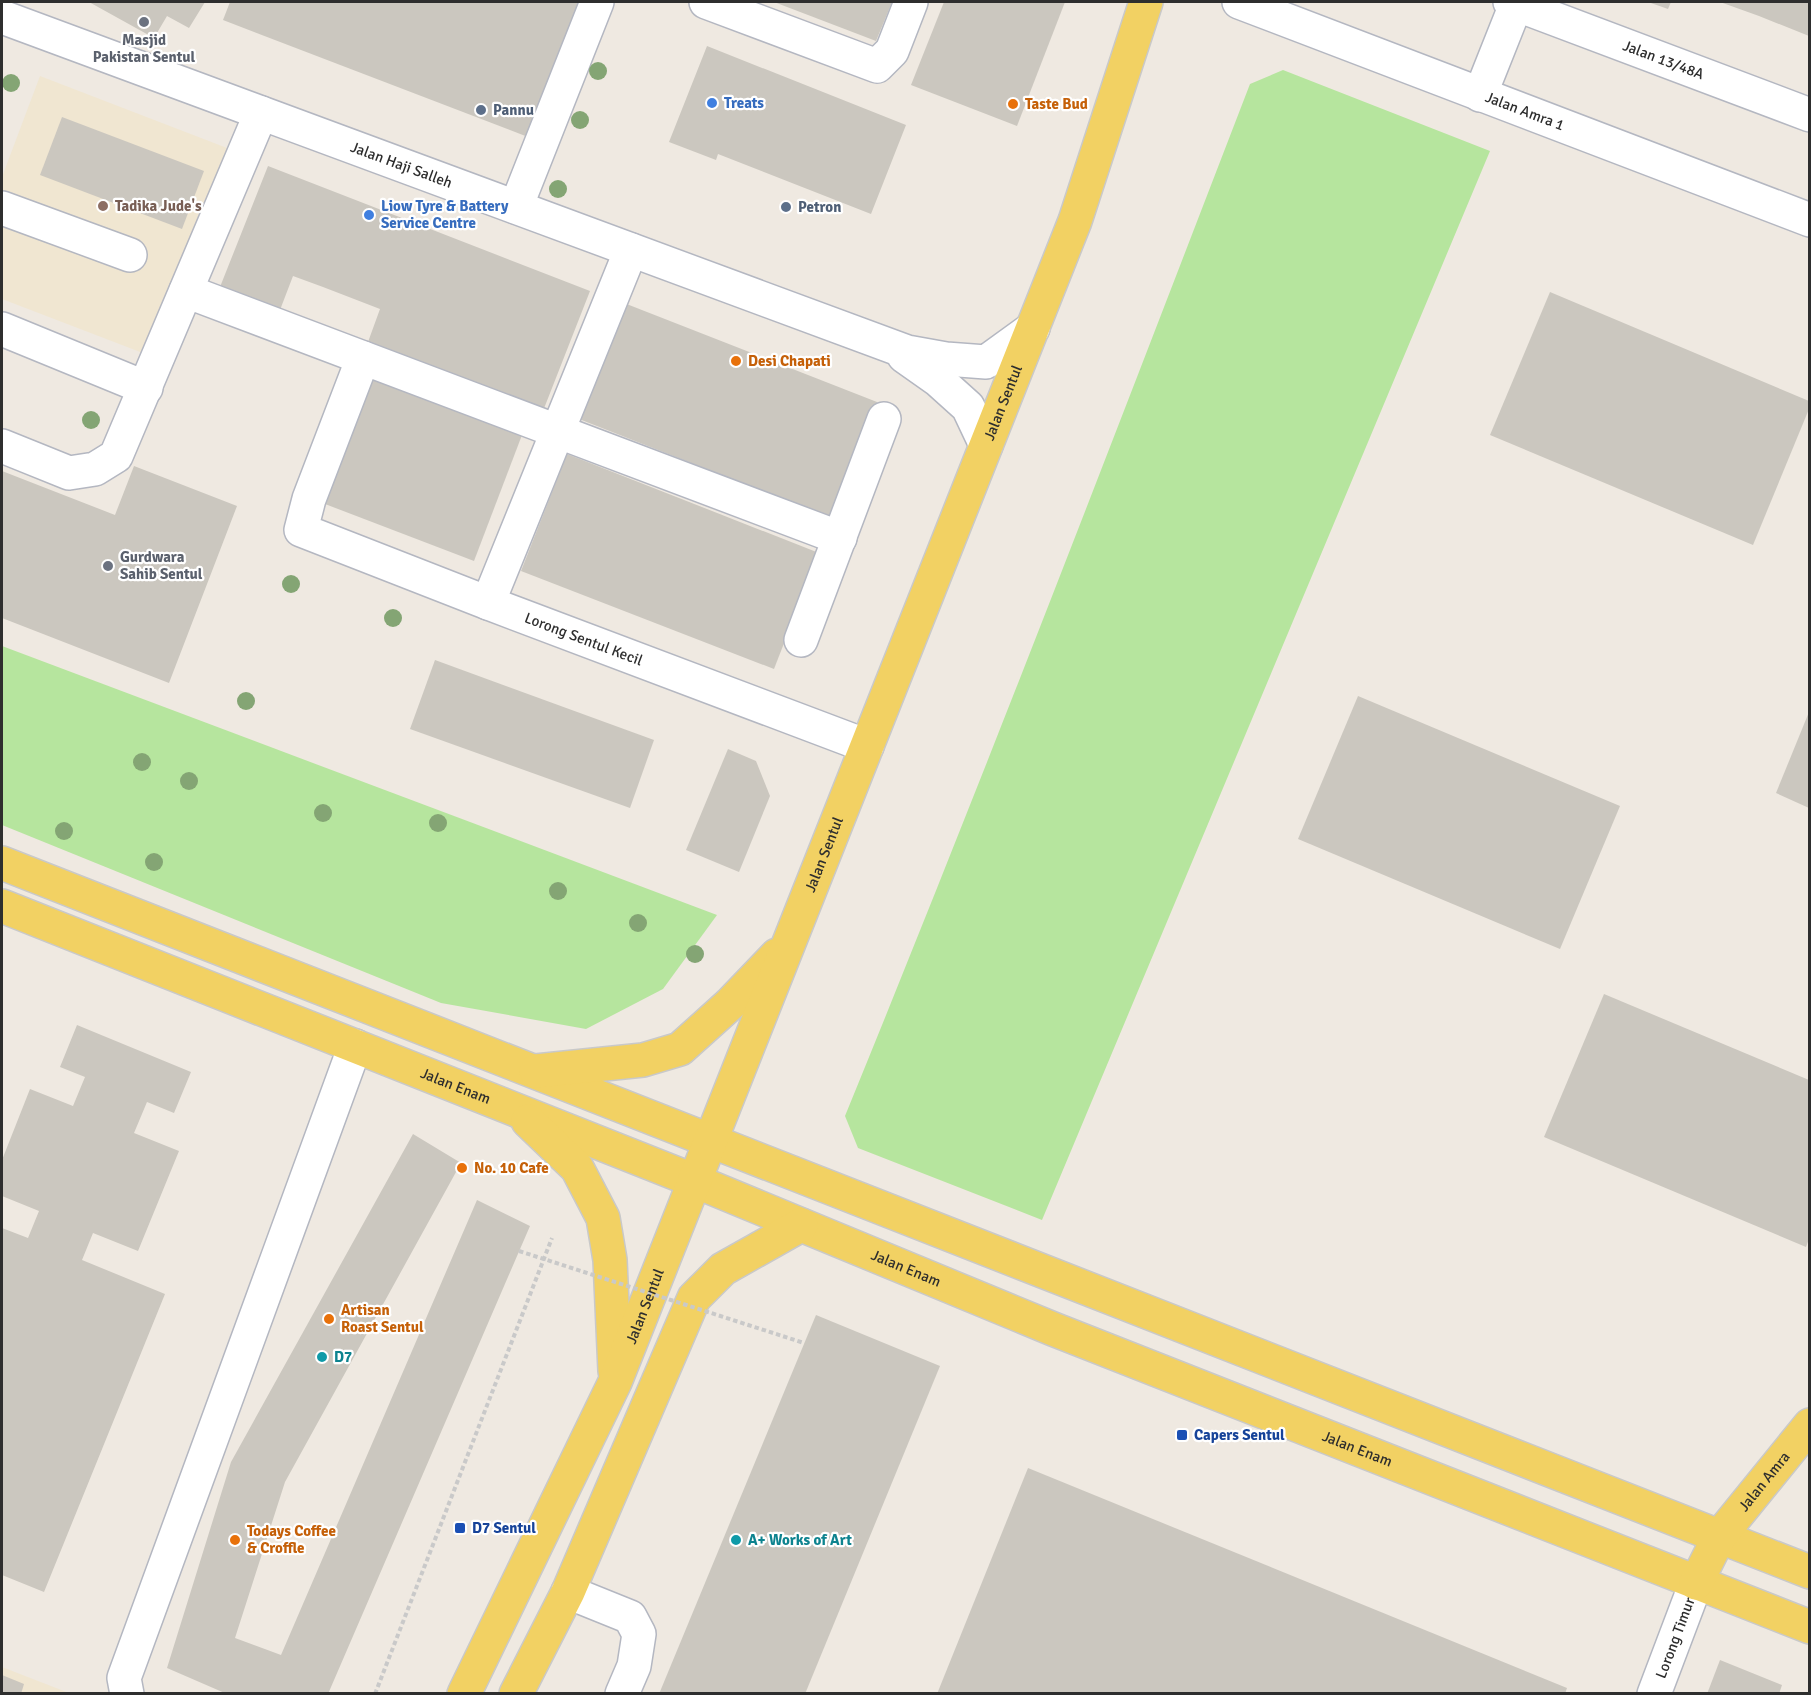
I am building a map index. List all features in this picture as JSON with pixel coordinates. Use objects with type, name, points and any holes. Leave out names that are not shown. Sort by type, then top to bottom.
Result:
[{"type":"main road","name":"Jalan Sentul","points":[[464,1694],[615,1382],[1075,221],[1146,2]]},
{"type":"main road","points":[[2,863],[1809,1572]]},
{"type":"main road","name":"Jalan Enam","points":[[2,906],[695,1181],[1053,1329],[1809,1627]]},
{"type":"main road","points":[[532,1071],[643,1060],[680,1049],[730,1004],[789,942]]},
{"type":"main road","points":[[516,1110],[577,1168],[603,1218],[610,1260],[615,1382]]},
{"type":"main road","points":[[516,1694],[568,1592],[694,1298],[723,1269],[801,1225]]},
{"type":"main road","name":"Jalan Amra","points":[[1696,1583],[1719,1537],[1809,1425]]},
{"type":"street","points":[[516,207],[597,2]]},
{"type":"street","points":[[706,2],[877,66],[892,51],[911,2]]},
{"type":"street","name":"Jalan Amra 1","points":[[1239,2],[1809,220]]},
{"type":"street","points":[[1480,95],[1514,2]]},
{"type":"street","name":"Jalan 13/48A","points":[[1514,2],[1809,115]]},
{"type":"street","name":"Jalan Haji Salleh","points":[[2,17],[907,352],[946,359],[986,362],[1033,328]]},
{"type":"street","points":[[2,446],[69,473],[95,469],[116,456],[261,113]]},
{"type":"street","points":[[2,208],[130,255]]},
{"type":"street","points":[[489,603],[631,250]]},
{"type":"street","points":[[186,291],[840,538]]},
{"type":"street","points":[[2,329],[146,388]]},
{"type":"street","name":"Jalan Haji Salleh","points":[[870,338],[905,357],[938,380],[968,407],[986,445]]},
{"type":"street","name":"Lorong Sentul Kecil","points":[[363,358],[309,499],[301,530],[867,746]]},
{"type":"street","points":[[801,640],[884,419]]},
{"type":"street","points":[[127,1694],[124,1678],[355,1046]]},
{"type":"street","name":"Lorong Timur","points":[[1654,1694],[1696,1583]]},
{"type":"street","points":[[568,1592],[630,1617],[639,1634],[634,1666],[622,1694]]},
{"type":"path","points":[[375,1694],[552,1238]]},
{"type":"path","points":[[519,1251],[804,1343]]},
{"type":"shaded area","name":"Tadika Jude's","points":[[40,76],[227,148],[148,355],[2,299],[2,177]]},
{"type":"shaded area","points":[[2,1667],[69,1693],[2,1693]]},
{"type":"green space","points":[[1283,70],[1490,151],[1042,1220],[858,1148],[845,1116],[1000,730],[1250,84]]},
{"type":"green space","points":[[2,646],[717,915],[663,989],[586,1029],[441,1003],[2,825]]},
{"type":"building","name":"Masjid Pakistan Sentul","points":[[89,2],[205,2],[189,28],[167,16],[154,38]]},
{"type":"building","points":[[230,2],[580,2],[528,137],[223,20]]},
{"type":"building","points":[[774,2],[892,2],[876,41]]},
{"type":"building","points":[[944,2],[1065,2],[1017,126],[911,85]]},
{"type":"building","points":[[1648,2],[1671,2],[1668,9]]},
{"type":"building","points":[[1720,2],[1809,2],[1809,36],[1759,16]]},
{"type":"building","points":[[707,46],[906,125],[871,214],[718,154],[716,160],[669,142]]},
{"type":"building","points":[[62,117],[204,171],[182,229],[40,175]]},
{"type":"building","points":[[268,166],[590,291],[543,411],[368,342],[380,309],[323,287],[293,276],[280,310],[220,287]]},
{"type":"building","points":[[1550,292],[1809,401],[1809,409],[1753,545],[1490,435]]},
{"type":"building","points":[[624,303],[877,402],[832,518],[579,419]]},
{"type":"building","points":[[373,377],[522,435],[474,561],[325,504]]},
{"type":"building","points":[[567,454],[819,553],[774,669],[521,571]]},
{"type":"building","name":"Gurdwara Sahib Sentul","points":[[134,466],[237,506],[169,683],[2,618],[2,471],[115,515]]},
{"type":"building","points":[[435,660],[654,740],[630,808],[410,729]]},
{"type":"building","points":[[1358,696],[1620,806],[1560,949],[1298,839]]},
{"type":"building","points":[[1809,712],[1809,808],[1776,793]]},
{"type":"building","points":[[728,749],[756,761],[770,796],[739,872],[686,850]]},
{"type":"building","points":[[1604,994],[1809,1080],[1809,1239],[1806,1247],[1544,1137]]},
{"type":"building","points":[[77,1025],[191,1072],[174,1113],[147,1102],[134,1133],[179,1151],[138,1251],[93,1233],[82,1260],[165,1294],[44,1592],[2,1575],[2,1228],[28,1238],[39,1211],[2,1196],[2,1160],[30,1089],[73,1106],[85,1077],[60,1067]]},
{"type":"building","name":"D7","points":[[413,1134],[461,1163],[285,1482],[235,1638],[281,1655],[477,1200],[530,1226],[328,1694],[227,1694],[167,1668],[231,1462]]},
{"type":"building","points":[[816,1315],[940,1366],[805,1694],[659,1694]]},
{"type":"building","points":[[1028,1468],[1567,1688],[1565,1694],[937,1694]]},
{"type":"building","points":[[1720,1660],[1782,1685],[1779,1694],[1707,1694]]},
{"type":"building","points":[[2,1675],[24,1684],[21,1694],[2,1694]]},
{"type":"place","name":"Masjid Pakistan Sentul","points":[[144,22]]},
{"type":"place","name":"Treats","points":[[712,103]]},
{"type":"place","name":"Taste Bud","points":[[1013,104]]},
{"type":"place","name":"Pannu","points":[[481,110]]},
{"type":"place","name":"Tadika Jude's","points":[[103,206]]},
{"type":"place","name":"Petron","points":[[786,207]]},
{"type":"place","name":"Liow Tyre & Battery Service Centre","points":[[369,215]]},
{"type":"place","name":"Desi Chapati","points":[[736,361]]},
{"type":"place","name":"Gurdwara Sahib Sentul","points":[[108,566]]},
{"type":"place","name":"No. 10 Cafe","points":[[462,1168]]},
{"type":"place","name":"Artisan Roast Sentul","points":[[329,1319]]},
{"type":"place","name":"D7","points":[[322,1357]]},
{"type":"place","name":"Capers Sentul","points":[[1182,1435]]},
{"type":"place","name":"D7 Sentul","points":[[460,1528]]},
{"type":"place","name":"Todays Coffee & Croffle","points":[[235,1540]]},
{"type":"place","name":"A+ Works of Art","points":[[736,1540]]}]
